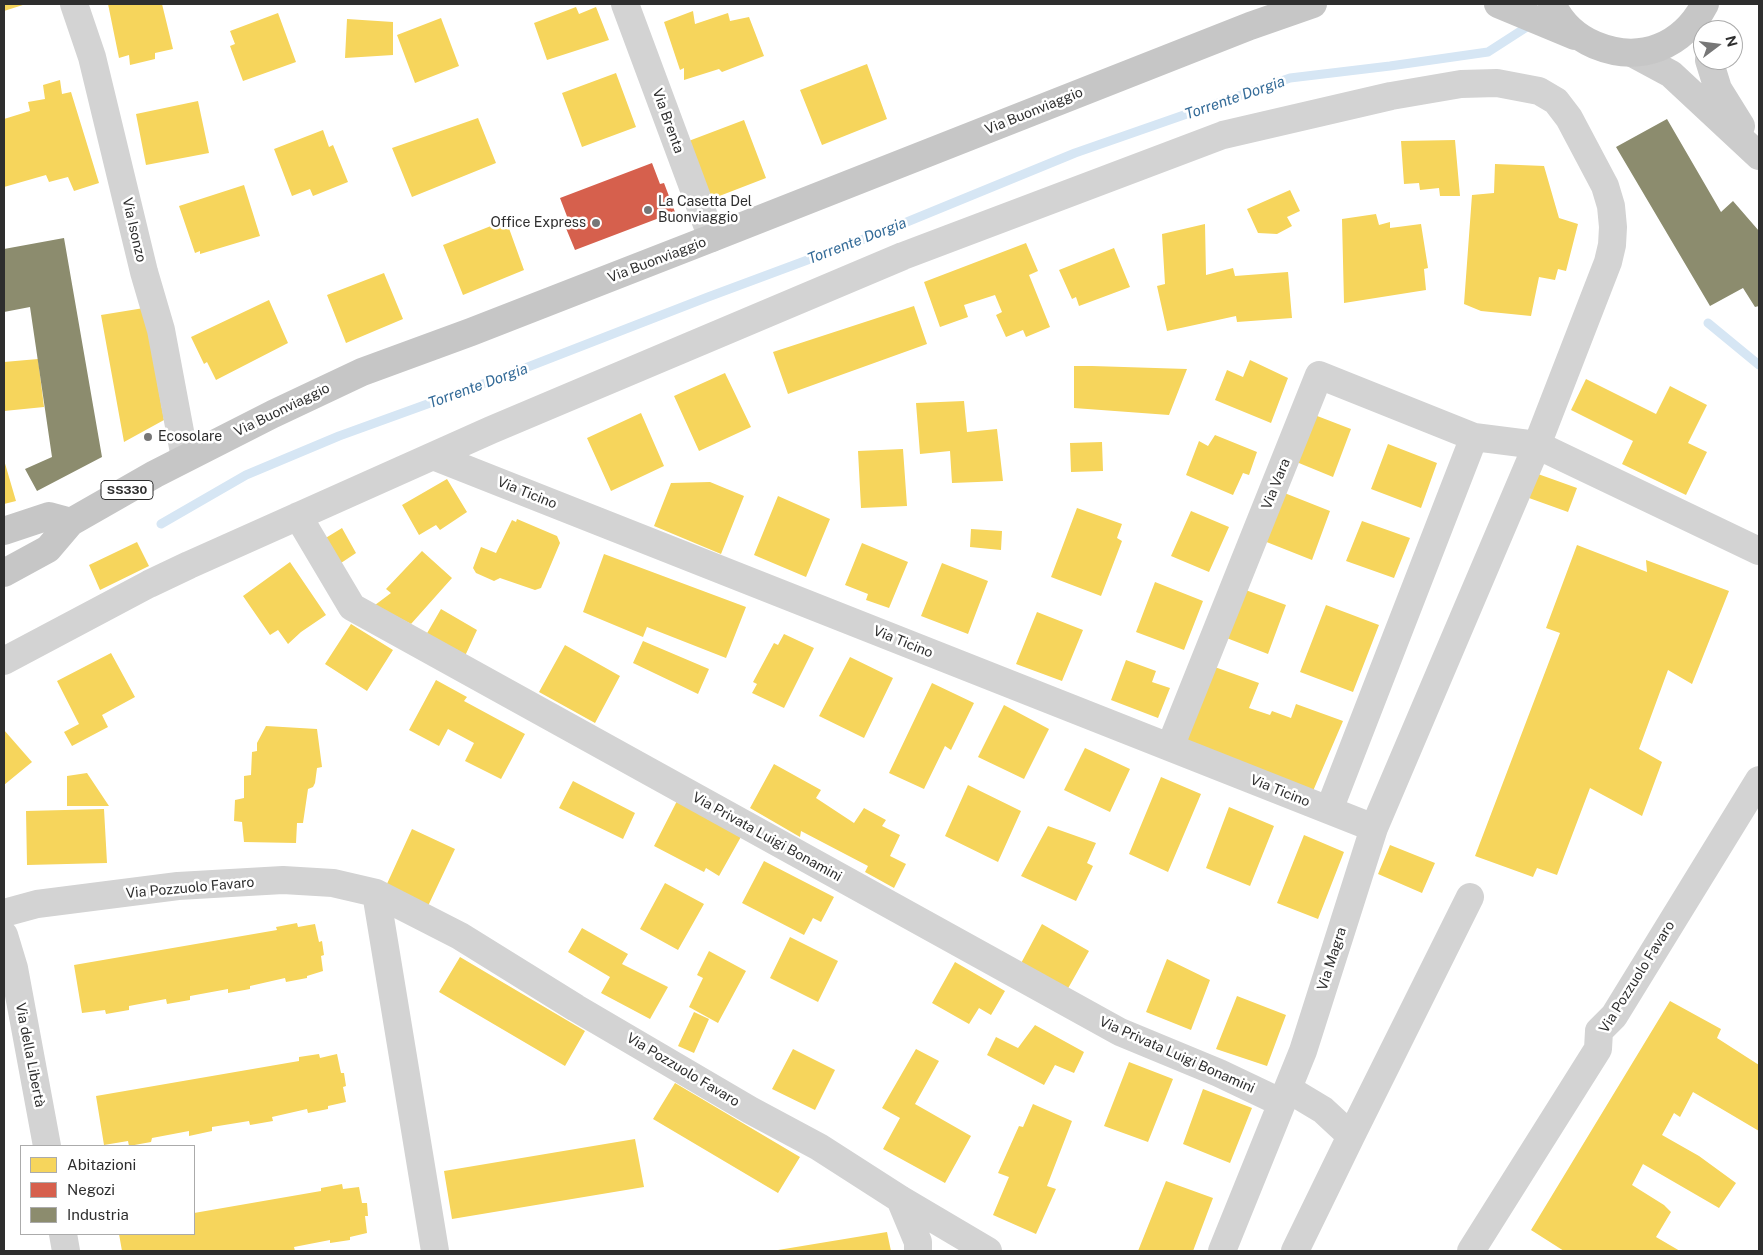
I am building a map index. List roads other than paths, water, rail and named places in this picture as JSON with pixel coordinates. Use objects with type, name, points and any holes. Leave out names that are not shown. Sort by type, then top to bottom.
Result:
[{"type":"main road","name":"Via Buonviaggio","points":[[4,573],[48,548],[70,522],[185,458],[362,372],[428,346],[471,332],[712,238],[1274,10],[1313,4]]},
{"type":"main road","points":[[1705,20],[1706,4]]},
{"type":"main road","points":[[1507,8],[1557,18],[1584,40],[1610,51],[1632,53],[1647,52],[1675,40],[1688,30],[1706,4]]},
{"type":"main road","points":[[1632,53],[1671,74],[1759,156]]},
{"type":"main road","points":[[1712,70],[1718,89],[1727,107],[1759,152]]},
{"type":"main road","points":[[4,531],[49,516],[70,522]]},
{"type":"street","name":"Via Isonzo","points":[[74,4],[92,57],[144,272],[161,330],[185,458]]},
{"type":"street","name":"Via Brenta","points":[[625,4],[712,238]]},
{"type":"street","points":[[4,661],[149,584],[298,516],[491,430],[904,256],[1223,135],[1391,96],[1461,84],[1497,83],[1539,92],[1556,101],[1569,118],[1605,186],[1611,206],[1612,245],[1602,279],[1537,445],[1374,828]]},
{"type":"street","name":"Via Vara","points":[[1170,747],[1319,375],[1474,437],[1537,445],[1759,551]]},
{"type":"street","points":[[1329,810],[1474,437]]},
{"type":"street","name":"Via Ticino","points":[[433,456],[1374,828]]},
{"type":"street","name":"Via Privata Luigi Bonamini","points":[[298,516],[352,607],[1120,1032],[1219,1073],[1285,1096]]},
{"type":"street","name":"Via Pozzuolo Favaro","points":[[1471,1251],[1598,1049],[1599,1031],[1614,1016],[1759,780]]},
{"type":"street","name":"Via Magra","points":[[1222,1251],[1303,1051],[1374,828]]},
{"type":"street","name":"Via Pozzuolo Favaro","points":[[4,913],[36,904],[178,886],[283,880],[333,883],[376,893],[460,936],[576,1008],[750,1110],[819,1147],[900,1199],[988,1251]]},
{"type":"street","points":[[376,893],[435,1251]]},
{"type":"street","points":[[1295,1251],[1470,897]]},
{"type":"street","name":"Via della Libertà","points":[[4,935],[14,968],[47,1145]]},
{"type":"street","points":[[1285,1096],[1323,1110],[1351,1136]]},
{"type":"street","points":[[900,1199],[918,1242],[918,1251]]},
{"type":"street","points":[[63,1235],[66,1251]]},
{"type":"waterway","name":"Torrente Dorgia","points":[[161,524],[246,475],[339,436],[502,377],[880,233],[1075,153],[1290,78],[1488,52],[1533,23]]},
{"type":"waterway","points":[[1708,323],[1759,365]]},
{"type":"place","name":"La Casetta Del Buonviaggio","points":[[648,210]]},
{"type":"place","name":"Office Express","points":[[596,223]]},
{"type":"place","name":"Ecosolare","points":[[148,437]]}]
